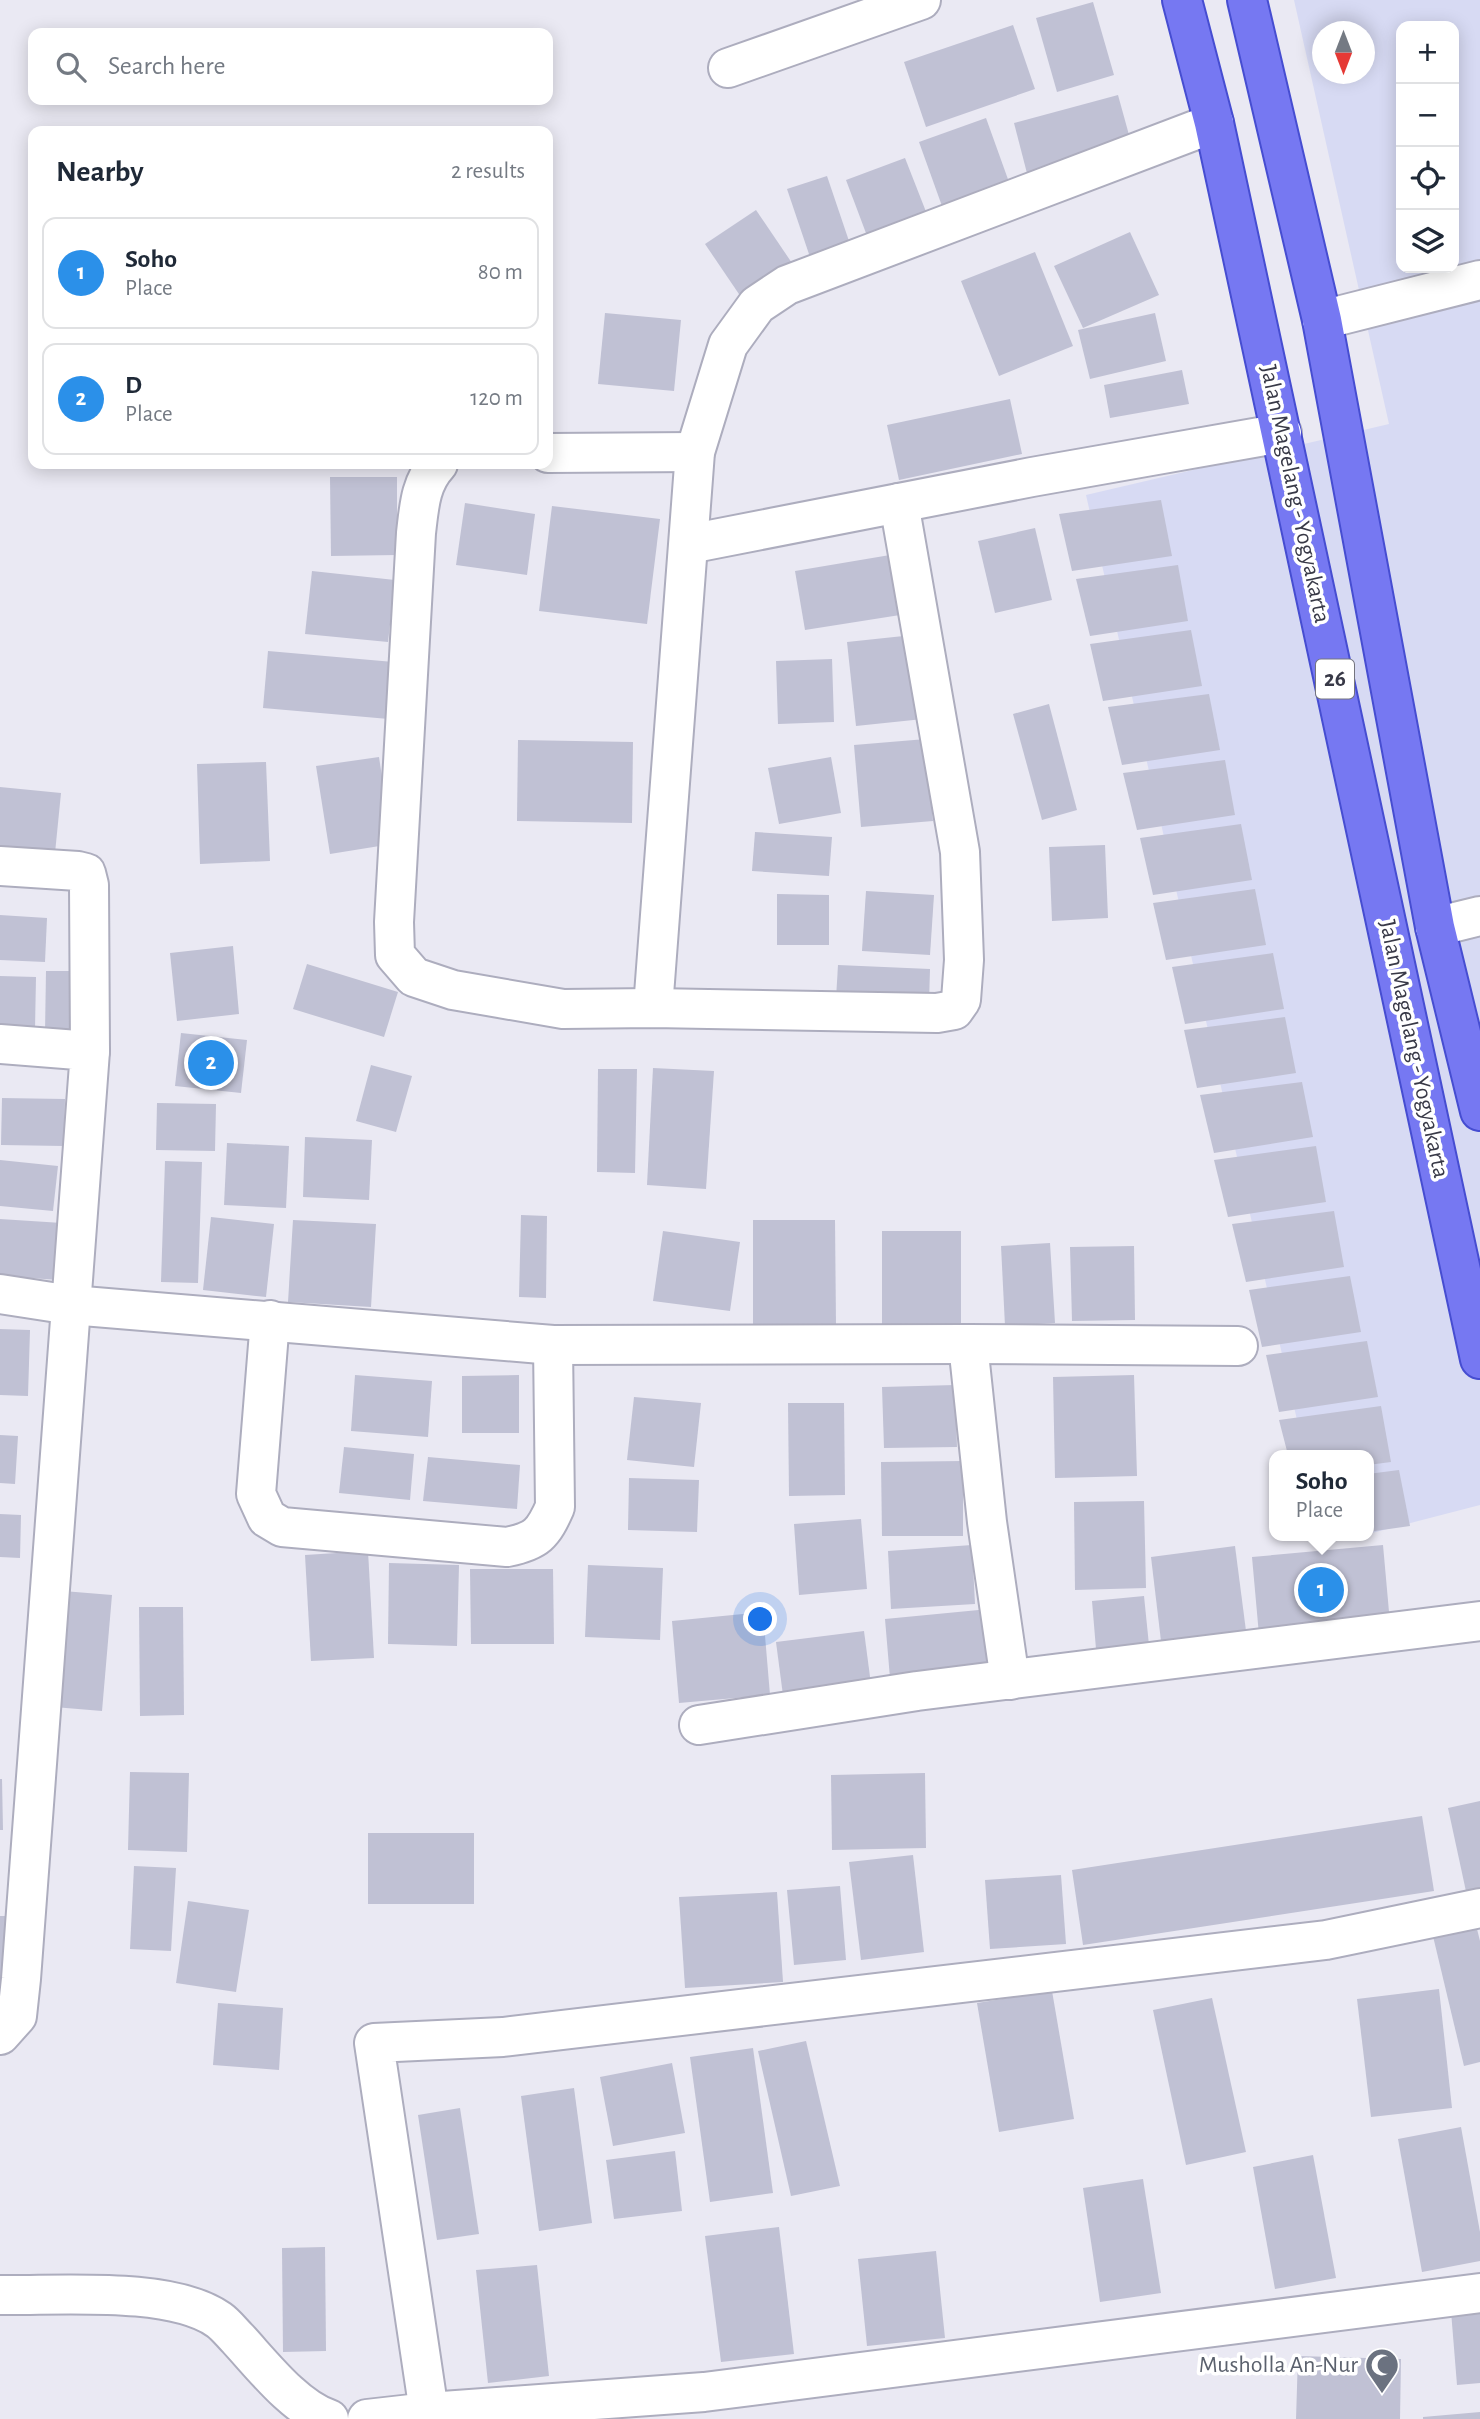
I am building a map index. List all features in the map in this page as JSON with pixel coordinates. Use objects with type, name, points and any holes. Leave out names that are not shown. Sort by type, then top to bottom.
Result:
[{"type":"highway","name":"Jalan Magelang - Yogyakarta","points":[[1182,0],[1214,123],[1282,433],[1480,1359]]},
{"type":"highway","name":"Jalan Magelang - Yogyakarta","points":[[1247,0],[1322,320],[1435,927],[1480,1111]]},
{"type":"street","points":[[728,68],[921,0]]},
{"type":"street","points":[[653,1008],[695,452],[728,345],[757,304],[787,285],[1214,123]]},
{"type":"street","points":[[1322,320],[1480,280]]},
{"type":"street","points":[[689,544],[1032,477],[1282,433]]},
{"type":"street","points":[[553,453],[695,452]]},
{"type":"street","points":[[433,469],[425,483],[416,533],[394,922],[395,955],[414,976],[453,990],[563,1009],[937,1013],[954,1010],[961,1000],[964,960],[960,852],[900,503]]},
{"type":"street","points":[[0,866],[86,873],[89,885],[90,1051],[21,1979],[17,2016],[0,2035]]},
{"type":"street","points":[[1435,927],[1480,916]]},
{"type":"street","points":[[0,1044],[90,1051]]},
{"type":"street","points":[[0,1294],[71,1305],[552,1345],[1238,1346]]},
{"type":"street","points":[[270,1320],[256,1494],[267,1518],[282,1527],[308,1530],[507,1547],[529,1542],[545,1529],[555,1507],[552,1345]]},
{"type":"street","points":[[968,1344],[987,1522],[1010,1680]]},
{"type":"street","points":[[699,1725],[917,1691],[1480,1621]]},
{"type":"street","points":[[429,2412],[373,2043],[503,2037],[1326,1940],[1480,1908]]},
{"type":"street","points":[[367,2419],[704,2392],[1480,2293]]},
{"type":"street","points":[[0,2295],[145,2297],[191,2305],[221,2320],[281,2385],[315,2415],[329,2419]]},
{"type":"shaded area","points":[[1294,0],[1480,0],[1480,1505],[1374,1532],[1374,1450],[1304,1450],[1086,495],[1389,424],[1313,84],[1375,84],[1375,21],[1312,21],[1312,80]]},
{"type":"building","points":[[1093,2],[1114,75],[1057,92],[1036,18]]},
{"type":"building","points":[[1013,25],[1035,89],[926,127],[904,62]]},
{"type":"building","points":[[1118,95],[1134,153],[1029,181],[1014,123]]},
{"type":"building","points":[[986,118],[1014,196],[947,220],[919,142]]},
{"type":"building","points":[[905,158],[932,227],[872,249],[846,180]]},
{"type":"building","points":[[827,176],[851,247],[811,260],[787,189]]},
{"type":"building","points":[[756,210],[794,266],[743,300],[705,244]]},
{"type":"building","points":[[1130,232],[1159,295],[1083,328],[1054,266]]},
{"type":"building","points":[[1035,252],[1073,346],[999,376],[961,281]]},
{"type":"building","points":[[605,313],[681,320],[674,391],[598,384]]},
{"type":"building","points":[[1155,313],[1166,361],[1090,379],[1078,330]]},
{"type":"building","points":[[1182,370],[1189,404],[1110,418],[1104,385]]},
{"type":"building","points":[[1010,399],[1022,454],[899,480],[887,425]]},
{"type":"building","points":[[330,477],[397,477],[397,555],[331,556]]},
{"type":"building","points":[[1161,500],[1172,556],[1072,571],[1059,514]]},
{"type":"building","points":[[465,503],[535,514],[527,575],[456,565]]},
{"type":"building","points":[[552,506],[660,519],[647,624],[539,611]]},
{"type":"building","points":[[1035,528],[1052,600],[995,613],[978,541]]},
{"type":"building","points":[[890,555],[900,615],[805,630],[795,571]]},
{"type":"building","points":[[1178,565],[1188,621],[1090,636],[1076,579]]},
{"type":"building","points":[[312,571],[395,580],[388,642],[305,634]]},
{"type":"building","points":[[1191,630],[1202,686],[1103,701],[1090,644]]},
{"type":"building","points":[[913,635],[923,719],[856,726],[847,642]]},
{"type":"building","points":[[268,651],[405,663],[400,720],[263,708]]},
{"type":"building","points":[[832,659],[834,722],[778,724],[776,661]]},
{"type":"building","points":[[1209,694],[1220,750],[1122,765],[1108,707]]},
{"type":"building","points":[[1049,704],[1077,810],[1042,820],[1013,714]]},
{"type":"building","points":[[926,739],[933,821],[861,827],[854,745]]},
{"type":"building","points":[[518,740],[633,742],[632,823],[517,821]]},
{"type":"building","points":[[379,757],[392,844],[330,854],[316,766]]},
{"type":"building","points":[[831,757],[841,813],[779,824],[768,768]]},
{"type":"building","points":[[1225,760],[1235,815],[1137,830],[1123,773]]},
{"type":"building","points":[[266,762],[270,861],[200,864],[197,764]]},
{"type":"building","points":[[0,787],[61,793],[55,853],[0,847]]},
{"type":"building","points":[[1241,824],[1252,880],[1153,895],[1140,838]]},
{"type":"building","points":[[755,832],[832,837],[829,876],[752,871]]},
{"type":"building","points":[[1105,845],[1108,918],[1052,921],[1049,847]]},
{"type":"building","points":[[1255,889],[1266,945],[1166,960],[1153,903]]},
{"type":"building","points":[[866,891],[934,895],[930,955],[862,951]]},
{"type":"building","points":[[777,894],[829,895],[829,945],[777,945]]},
{"type":"building","points":[[0,915],[47,918],[45,962],[0,960]]},
{"type":"building","points":[[233,946],[239,1014],[177,1021],[170,953]]},
{"type":"building","points":[[1273,953],[1284,1009],[1185,1024],[1172,967]]},
{"type":"building","points":[[307,964],[398,992],[384,1037],[293,1009]]},
{"type":"building","points":[[838,965],[930,969],[929,1003],[836,999]]},
{"type":"building","points":[[46,971],[83,971],[80,1033],[45,1033]]},
{"type":"building","points":[[0,976],[36,977],[35,1029],[0,1028]]},
{"type":"building","points":[[1285,1017],[1296,1073],[1197,1088],[1184,1030]]},
{"type":"building","points":[[181,1033],[247,1040],[241,1093],[175,1086]]},
{"type":"building","points":[[371,1065],[412,1076],[396,1132],[356,1121]]},
{"type":"building","points":[[653,1068],[714,1071],[706,1189],[647,1185]]},
{"type":"building","points":[[598,1069],[637,1069],[635,1173],[597,1172]]},
{"type":"building","points":[[1302,1082],[1313,1137],[1214,1153],[1200,1095]]},
{"type":"building","points":[[2,1098],[65,1099],[64,1146],[1,1145]]},
{"type":"building","points":[[157,1103],[216,1104],[215,1151],[156,1150]]},
{"type":"building","points":[[305,1137],[372,1140],[369,1200],[303,1197]]},
{"type":"building","points":[[227,1143],[289,1146],[286,1208],[224,1205]]},
{"type":"building","points":[[1316,1146],[1326,1202],[1228,1217],[1214,1160]]},
{"type":"building","points":[[0,1160],[58,1166],[53,1211],[0,1206]]},
{"type":"building","points":[[165,1161],[202,1162],[198,1283],[161,1282]]},
{"type":"building","points":[[1334,1211],[1344,1267],[1246,1282],[1232,1224]]},
{"type":"building","points":[[521,1215],[547,1216],[546,1298],[519,1297]]},
{"type":"building","points":[[211,1217],[274,1224],[266,1297],[203,1290]]},
{"type":"building","points":[[0,1219],[62,1223],[59,1280],[0,1276]]},
{"type":"building","points":[[293,1220],[376,1224],[371,1307],[288,1302]]},
{"type":"building","points":[[753,1220],[835,1220],[836,1326],[753,1327]]},
{"type":"building","points":[[663,1231],[740,1242],[730,1311],[653,1301]]},
{"type":"building","points":[[882,1231],[961,1231],[961,1326],[882,1326]]},
{"type":"building","points":[[1050,1243],[1055,1323],[1005,1326],[1001,1246]]},
{"type":"building","points":[[1134,1246],[1135,1320],[1072,1321],[1070,1247]]},
{"type":"building","points":[[1350,1276],[1361,1332],[1262,1347],[1249,1290]]},
{"type":"building","points":[[0,1329],[30,1330],[28,1396],[0,1395]]},
{"type":"building","points":[[1367,1341],[1378,1397],[1279,1412],[1266,1355]]},
{"type":"building","points":[[355,1375],[432,1381],[428,1437],[351,1431]]},
{"type":"building","points":[[519,1375],[519,1433],[462,1433],[462,1376]]},
{"type":"building","points":[[1134,1375],[1137,1476],[1055,1478],[1053,1377]]},
{"type":"building","points":[[955,1385],[957,1447],[884,1448],[882,1387]]},
{"type":"building","points":[[634,1397],[701,1403],[694,1467],[627,1460]]},
{"type":"building","points":[[788,1403],[844,1403],[845,1495],[789,1496]]},
{"type":"building","points":[[1381,1406],[1391,1462],[1374,1464],[1374,1450],[1287,1450],[1279,1420]]},
{"type":"building","points":[[0,1435],[18,1436],[15,1484],[0,1483]]},
{"type":"building","points":[[344,1447],[414,1454],[410,1500],[339,1493]]},
{"type":"building","points":[[428,1457],[520,1465],[517,1509],[423,1501]]},
{"type":"building","points":[[963,1461],[963,1536],[882,1536],[881,1462]]},
{"type":"building","points":[[1399,1470],[1410,1526],[1374,1531],[1374,1473]]},
{"type":"building","points":[[629,1478],[699,1480],[697,1532],[628,1530]]},
{"type":"building","points":[[1144,1501],[1146,1588],[1075,1590],[1074,1502]]},
{"type":"building","points":[[0,1514],[21,1515],[20,1558],[0,1557]]},
{"type":"building","points":[[861,1519],[867,1589],[799,1595],[794,1524]]},
{"type":"building","points":[[972,1545],[975,1604],[891,1609],[888,1551]]},
{"type":"building","points":[[1383,1545],[1390,1623],[1259,1635],[1252,1557]]},
{"type":"building","points":[[1235,1546],[1246,1631],[1161,1641],[1151,1557]]},
{"type":"building","points":[[368,1551],[374,1658],[311,1661],[305,1555]]},
{"type":"building","points":[[389,1563],[459,1565],[457,1646],[388,1644]]},
{"type":"building","points":[[588,1565],[663,1568],[660,1640],[585,1637]]},
{"type":"building","points":[[470,1569],[553,1569],[554,1644],[471,1644]]},
{"type":"building","points":[[51,1590],[112,1595],[102,1711],[42,1706]]},
{"type":"building","points":[[1144,1596],[1150,1655],[1097,1661],[1092,1601]]},
{"type":"building","points":[[139,1607],[183,1607],[184,1715],[140,1716]]},
{"type":"building","points":[[989,1609],[994,1669],[890,1678],[885,1619]]},
{"type":"building","points":[[763,1612],[770,1695],[679,1703],[672,1621]]},
{"type":"building","points":[[864,1631],[872,1692],[784,1703],[776,1642]]},
{"type":"building","points":[[130,1772],[189,1773],[187,1852],[128,1850]]},
{"type":"building","points":[[925,1773],[926,1848],[832,1850],[831,1775]]},
{"type":"building","points":[[2,1779],[3,1830],[0,1830]]},
{"type":"building","points":[[1480,1801],[1480,1893],[1467,1896],[1448,1808]]},
{"type":"building","points":[[1422,1816],[1434,1891],[1083,1945],[1072,1870]]},
{"type":"building","points":[[368,1833],[474,1833],[474,1904],[368,1904]]},
{"type":"building","points":[[913,1855],[924,1952],[861,1960],[849,1862]]},
{"type":"building","points":[[134,1866],[176,1868],[171,1951],[130,1949]]},
{"type":"building","points":[[1061,1875],[1066,1944],[990,1949],[985,1880]]},
{"type":"building","points":[[840,1886],[846,1960],[794,1965],[787,1890]]},
{"type":"building","points":[[777,1892],[783,1982],[685,1988],[679,1897]]},
{"type":"building","points":[[188,1901],[249,1910],[236,1992],[176,1983]]},
{"type":"building","points":[[0,1916],[5,1916],[4,1980],[0,1980]]},
{"type":"building","points":[[1475,1921],[1480,1941],[1480,2062],[1464,2066],[1432,1932]]},
{"type":"building","points":[[1439,1989],[1452,2108],[1371,2117],[1357,1999]]},
{"type":"building","points":[[1052,1991],[1074,2119],[999,2132],[977,2003]]},
{"type":"building","points":[[1212,1998],[1246,2152],[1186,2165],[1153,2010]]},
{"type":"building","points":[[218,2003],[283,2008],[279,2070],[213,2065]]},
{"type":"building","points":[[806,2041],[840,2186],[791,2196],[758,2051]]},
{"type":"building","points":[[753,2048],[773,2193],[710,2202],[690,2057]]},
{"type":"building","points":[[672,2063],[685,2133],[613,2146],[600,2077]]},
{"type":"building","points":[[574,2088],[592,2223],[539,2231],[521,2096]]},
{"type":"building","points":[[460,2108],[479,2234],[437,2240],[418,2115]]},
{"type":"building","points":[[1461,2127],[1480,2232],[1480,2261],[1422,2272],[1398,2139]]},
{"type":"building","points":[[675,2151],[682,2211],[614,2219],[606,2160]]},
{"type":"building","points":[[1313,2155],[1336,2278],[1275,2289],[1253,2167]]},
{"type":"building","points":[[1143,2179],[1161,2293],[1100,2302],[1083,2188]]},
{"type":"building","points":[[779,2227],[794,2354],[721,2362],[705,2236]]},
{"type":"building","points":[[325,2247],[326,2351],[283,2352],[282,2248]]},
{"type":"building","points":[[936,2251],[945,2338],[867,2346],[858,2259]]},
{"type":"building","points":[[537,2265],[549,2376],[488,2383],[476,2270]]},
{"type":"building","points":[[1480,2309],[1480,2383],[1457,2385],[1451,2311]]},
{"type":"building","points":[[1298,2356],[1401,2359],[1400,2419],[1296,2419]]},
{"type":"building","points":[[1480,2412],[1480,2419],[1423,2419],[1423,2417]]},
{"type":"place","name":"D","points":[[211,1063]]},
{"type":"place","name":"Soho","points":[[1321,1590]]},
{"type":"place","name":"Musholla An-Nur","points":[[1382,2395]]}]
